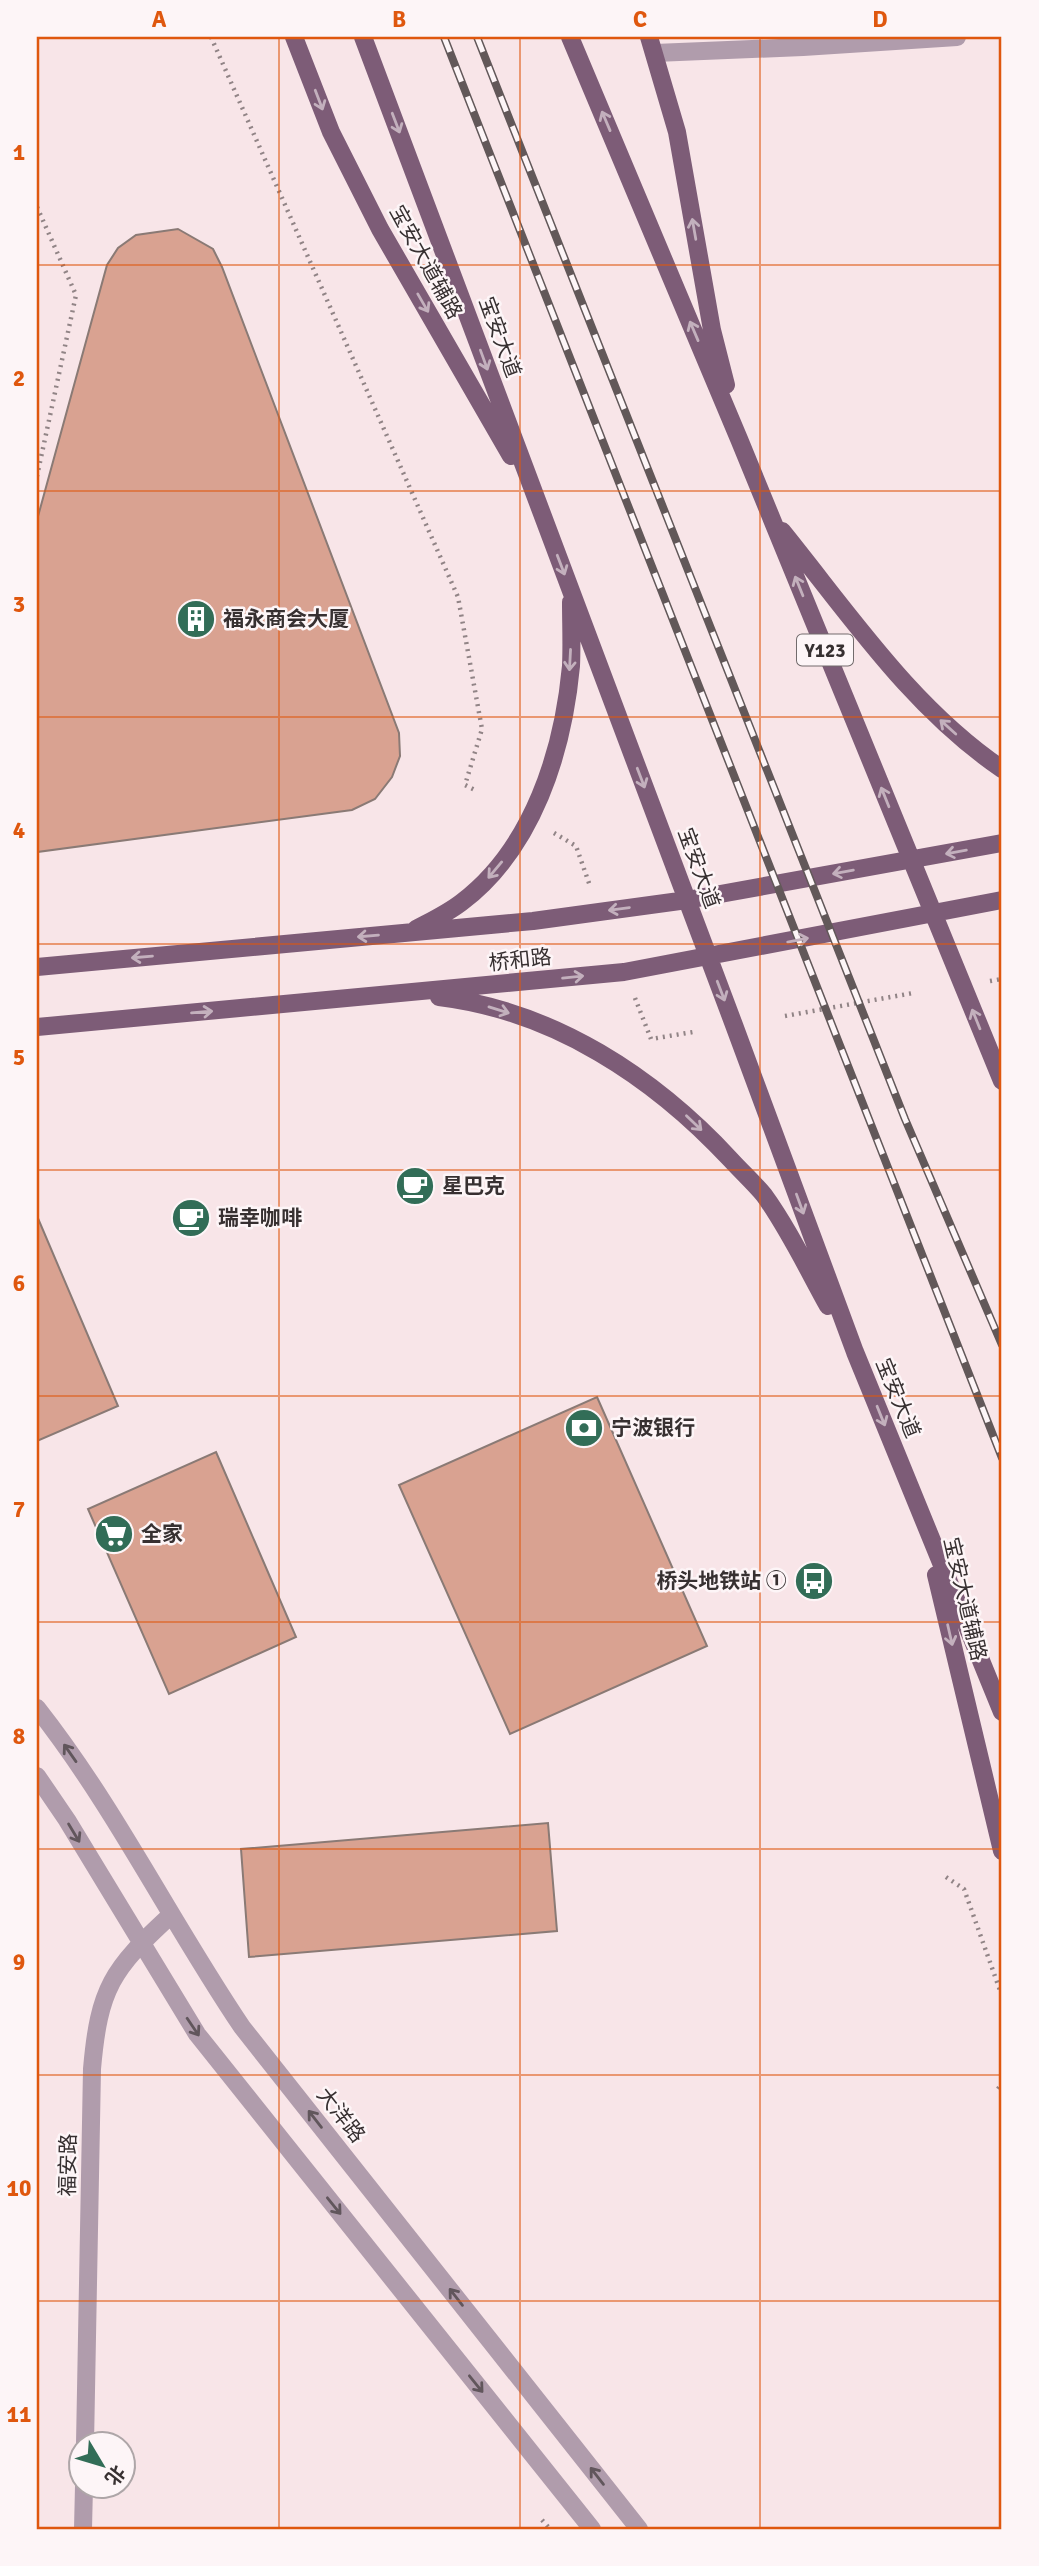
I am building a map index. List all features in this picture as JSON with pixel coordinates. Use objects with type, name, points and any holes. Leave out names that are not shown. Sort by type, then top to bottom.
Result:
[{"type":"main road","name":"宝安大道辅路","points":[[294,37],[331,132],[380,229],[537,501]]},
{"type":"main road","name":"宝安大道","points":[[363,37],[855,1352],[1002,1712]]},
{"type":"main road","points":[[570,37],[739,439]]},
{"type":"main road","name":"Y123","points":[[652,45],[677,132],[712,330],[739,439],[932,915]]},
{"type":"main road","points":[[770,515],[894,670],[944,724],[1002,769]]},
{"type":"main road","points":[[410,932],[461,903],[495,872],[519,836],[542,792],[561,731],[571,665],[571,592]]},
{"type":"main road","name":"桥和路","points":[[37,967],[533,921],[687,900],[1002,844]]},
{"type":"main road","name":"桥和路","points":[[37,1027],[624,972],[1002,900]]},
{"type":"main road","points":[[932,915],[1002,1082]]},
{"type":"main road","points":[[408,994],[453,999],[498,1009],[548,1027],[628,1070],[675,1104],[764,1195],[855,1352]]},
{"type":"main road","name":"宝安大道辅路","points":[[923,1520],[1002,1851]]},
{"type":"street","points":[[652,45],[803,47],[957,37]]},
{"type":"street","name":"大洋路","points":[[37,1708],[93,1786],[242,2027],[639,2529]]},
{"type":"street","points":[[37,1776],[197,2034],[592,2529]]},
{"type":"street","name":"福安路","points":[[85,2430],[95,2032],[100,2006],[110,1983],[140,1943],[171,1914]]},
{"type":"street","points":[[83,2529],[84,2500]]},
{"type":"path","points":[[211,37],[458,597],[482,729],[465,785],[475,790]]},
{"type":"path","points":[[37,207],[76,295],[37,476]]},
{"type":"path","points":[[552,833],[576,846],[592,890]]},
{"type":"path","points":[[990,981],[1002,979]]},
{"type":"path","points":[[631,990],[651,1039],[693,1032]]},
{"type":"path","points":[[785,1016],[913,993]]},
{"type":"path","points":[[946,1877],[964,1889],[1002,1996]]},
{"type":"path","points":[[998,2089],[1002,2083]]},
{"type":"path","points":[[542,2520],[550,2529]]},
{"type":"building","name":"福永商会大厦","points":[[178,229],[213,249],[222,267],[399,733],[400,756],[392,777],[375,799],[352,810],[37,852],[37,520],[107,265],[118,248],[136,235]]},
{"type":"building","points":[[37,1216],[118,1406],[37,1441]]},
{"type":"building","points":[[597,1397],[707,1646],[510,1734],[399,1485]]},
{"type":"building","points":[[216,1452],[296,1637],[169,1694],[88,1509]]},
{"type":"building","points":[[548,1823],[557,1931],[249,1957],[241,1849]]},
{"type":"railway","points":[[444,37],[1002,1458]]},
{"type":"railway","points":[[477,37],[905,1119],[1002,1345]]},
{"type":"place","name":"福永商会大厦","points":[[196,619]]},
{"type":"place","name":"星巴克","points":[[415,1186]]},
{"type":"place","name":"瑞幸咖啡","points":[[191,1218]]},
{"type":"place","name":"宁波银行","points":[[584,1428]]},
{"type":"place","name":"全家","points":[[114,1534]]},
{"type":"place","name":"桥头地铁站 ①","points":[[814,1581]]}]
